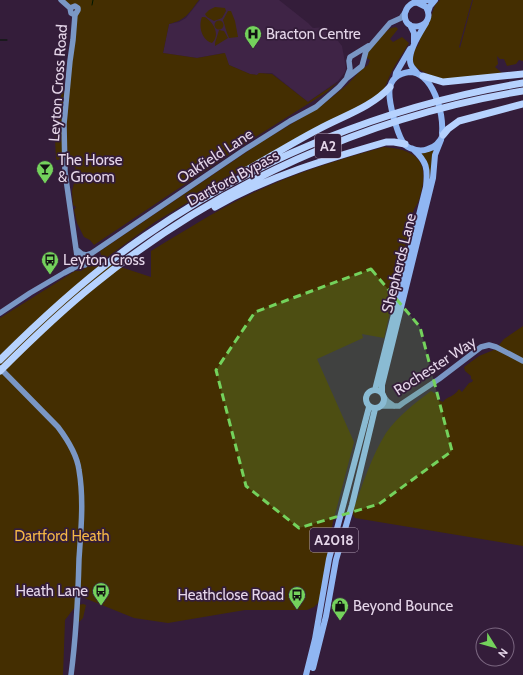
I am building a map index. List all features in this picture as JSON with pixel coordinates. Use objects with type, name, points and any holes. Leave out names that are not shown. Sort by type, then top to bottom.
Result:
[{"type":"highway","points":[[420,75],[438,81],[447,82],[523,74]]},
{"type":"highway","name":"Dartford Bypass","points":[[0,360],[43,318],[90,277],[145,236],[189,207],[239,178],[292,152],[378,119],[441,100],[523,82]]},
{"type":"highway","points":[[189,207],[239,174],[319,129],[374,101],[390,87]]},
{"type":"highway","name":"Dartford Bypass","points":[[0,371],[49,323],[96,282],[150,242],[204,207],[251,181],[322,148],[404,119],[464,102],[523,91]]},
{"type":"highway","points":[[442,137],[448,129],[459,121],[523,104]]},
{"type":"highway","points":[[150,242],[262,183],[320,161],[386,142],[405,144]]},
{"type":"main road","points":[[428,0],[410,5],[406,11],[406,17],[414,33],[413,45],[410,62],[420,75],[428,82],[438,106],[441,121],[442,137],[434,147],[427,150],[413,149],[405,144],[398,133],[390,105],[389,93],[396,73],[408,51],[413,45],[427,21],[428,12],[435,0]]},
{"type":"main road","points":[[418,3],[425,6],[428,12]]},
{"type":"main road","points":[[410,25],[420,26],[427,21]]},
{"type":"main road","points":[[395,78],[405,73],[420,75]]},
{"type":"main road","name":"Shepherds Lane","points":[[306,675],[315,639],[330,559],[375,407],[384,402],[382,385],[433,178],[435,155],[442,137]]},
{"type":"main road","name":"A2018","points":[[375,390],[426,187],[428,173],[426,163],[413,149]]},
{"type":"main road","points":[[375,390],[383,395]]},
{"type":"main road","name":"Shepherds Lane","points":[[375,390],[369,392],[366,398],[367,404],[375,407]]},
{"type":"main road","name":"Shepherds Lane","points":[[310,675],[324,624],[336,560],[352,505],[375,407]]},
{"type":"street","name":"Leyton Cross Road","points":[[60,0],[70,8],[70,12],[75,15],[64,124],[65,172],[76,249],[82,259]]},
{"type":"street","name":"Oakfield Lane","points":[[0,313],[30,293],[72,269],[82,259],[220,166],[290,121],[316,108],[363,64],[363,58],[366,51],[390,23],[401,18],[406,11]]},
{"type":"street","points":[[388,26],[401,23],[410,25]]},
{"type":"street","name":"Oakfield Lane","points":[[347,78],[350,69],[350,57],[373,43]]},
{"type":"street","points":[[357,53],[363,58]]},
{"type":"street","points":[[349,64],[352,67],[358,68]]},
{"type":"street","name":"Rochester Way","points":[[375,407],[394,406],[403,403],[429,386],[481,347],[490,345],[523,361]]},
{"type":"street","points":[[0,367],[51,418],[61,431],[75,455],[79,470],[81,497],[80,554],[75,642],[71,675]]},
{"type":"street","name":"Rochester Way","points":[[383,395],[387,401],[394,406]]},
{"type":"highlighted area","points":[[371,269],[420,327],[452,451],[379,504],[299,528],[246,486],[216,370],[255,312]]},
{"type":"shaded area","name":"Bracton Centre","points":[[200,0],[279,0],[313,28],[327,27],[342,46],[346,68],[345,72],[338,81],[308,102],[272,73],[259,73],[257,75],[250,74],[229,65],[224,53],[197,58],[163,53],[169,24],[179,22],[186,18]]},
{"type":"green space","points":[[61,0],[199,0],[190,12],[183,18],[169,24],[163,53],[197,58],[225,53],[229,65],[250,74],[272,74],[308,102],[338,82],[327,92],[254,138],[94,245],[90,240],[84,237],[77,223],[74,210],[76,207],[73,205],[72,191],[75,179],[74,171],[76,167],[69,166],[68,162],[66,126],[76,11]]},
{"type":"green space","points":[[440,0],[472,0],[459,47],[460,48],[473,0],[523,0],[523,61],[519,60],[516,64],[507,66],[504,59],[500,59],[497,56],[498,64],[495,67],[502,73],[443,82],[415,67],[412,61],[415,48],[420,41],[419,40],[431,17],[435,5]]},
{"type":"green space","points":[[215,7],[225,8],[226,11],[222,18],[214,21],[205,14]]},
{"type":"green space","points":[[228,11],[231,11],[235,21],[238,37],[229,38],[223,20]]},
{"type":"green space","points":[[202,17],[208,19],[215,28],[216,36],[212,43],[203,36],[200,25]]},
{"type":"green space","points":[[217,21],[221,21],[223,25],[221,29],[217,29],[215,27],[215,23]]},
{"type":"green space","points":[[396,27],[398,29],[390,39],[393,42],[402,37],[409,43],[394,67],[385,87],[378,96],[291,142],[235,174],[155,222],[106,258],[101,255],[100,251],[260,143],[321,106],[347,85],[361,70],[368,65],[370,60],[367,58],[367,52],[385,32]]},
{"type":"green space","points":[[219,30],[224,31],[228,38],[215,46],[215,43]]},
{"type":"green space","points":[[63,87],[64,88],[61,122],[55,121]]},
{"type":"green space","points":[[58,126],[62,127],[62,159],[57,160],[55,139]]},
{"type":"green space","name":"Dartford Heath","points":[[384,147],[402,150],[416,157],[423,169],[422,188],[414,209],[384,338],[362,334],[363,338],[317,359],[354,442],[333,522],[319,602],[314,607],[307,610],[245,610],[168,623],[134,618],[76,596],[75,607],[65,620],[63,675],[0,675],[0,318],[75,271],[84,269],[93,258],[151,277],[151,251],[217,211],[284,179],[323,165]]},
{"type":"green space","points":[[434,150],[429,184],[379,390],[375,389],[428,181],[419,154]]},
{"type":"green space","points":[[523,326],[523,546],[355,518],[352,513],[371,462],[386,433],[401,415],[431,391],[436,394],[438,400],[443,402],[455,394],[459,389],[462,392],[473,380],[465,371],[464,367],[479,356],[496,349],[504,339]]},
{"type":"green space","points":[[79,605],[86,605],[83,618],[78,623]]},
{"type":"waterway","points":[[92,5],[93,0]]},
{"type":"waterway","points":[[0,40],[7,40]]},
{"type":"place","name":"Bracton Centre","points":[[253,49]]},
{"type":"place","name":"The Horse & Groom","points":[[45,184]]},
{"type":"place","name":"Leyton Cross","points":[[50,275]]},
{"type":"place","name":"Heath Lane","points":[[101,606]]},
{"type":"place","name":"Heathclose Road","points":[[297,610]]},
{"type":"place","name":"Beyond Bounce","points":[[340,621]]}]
